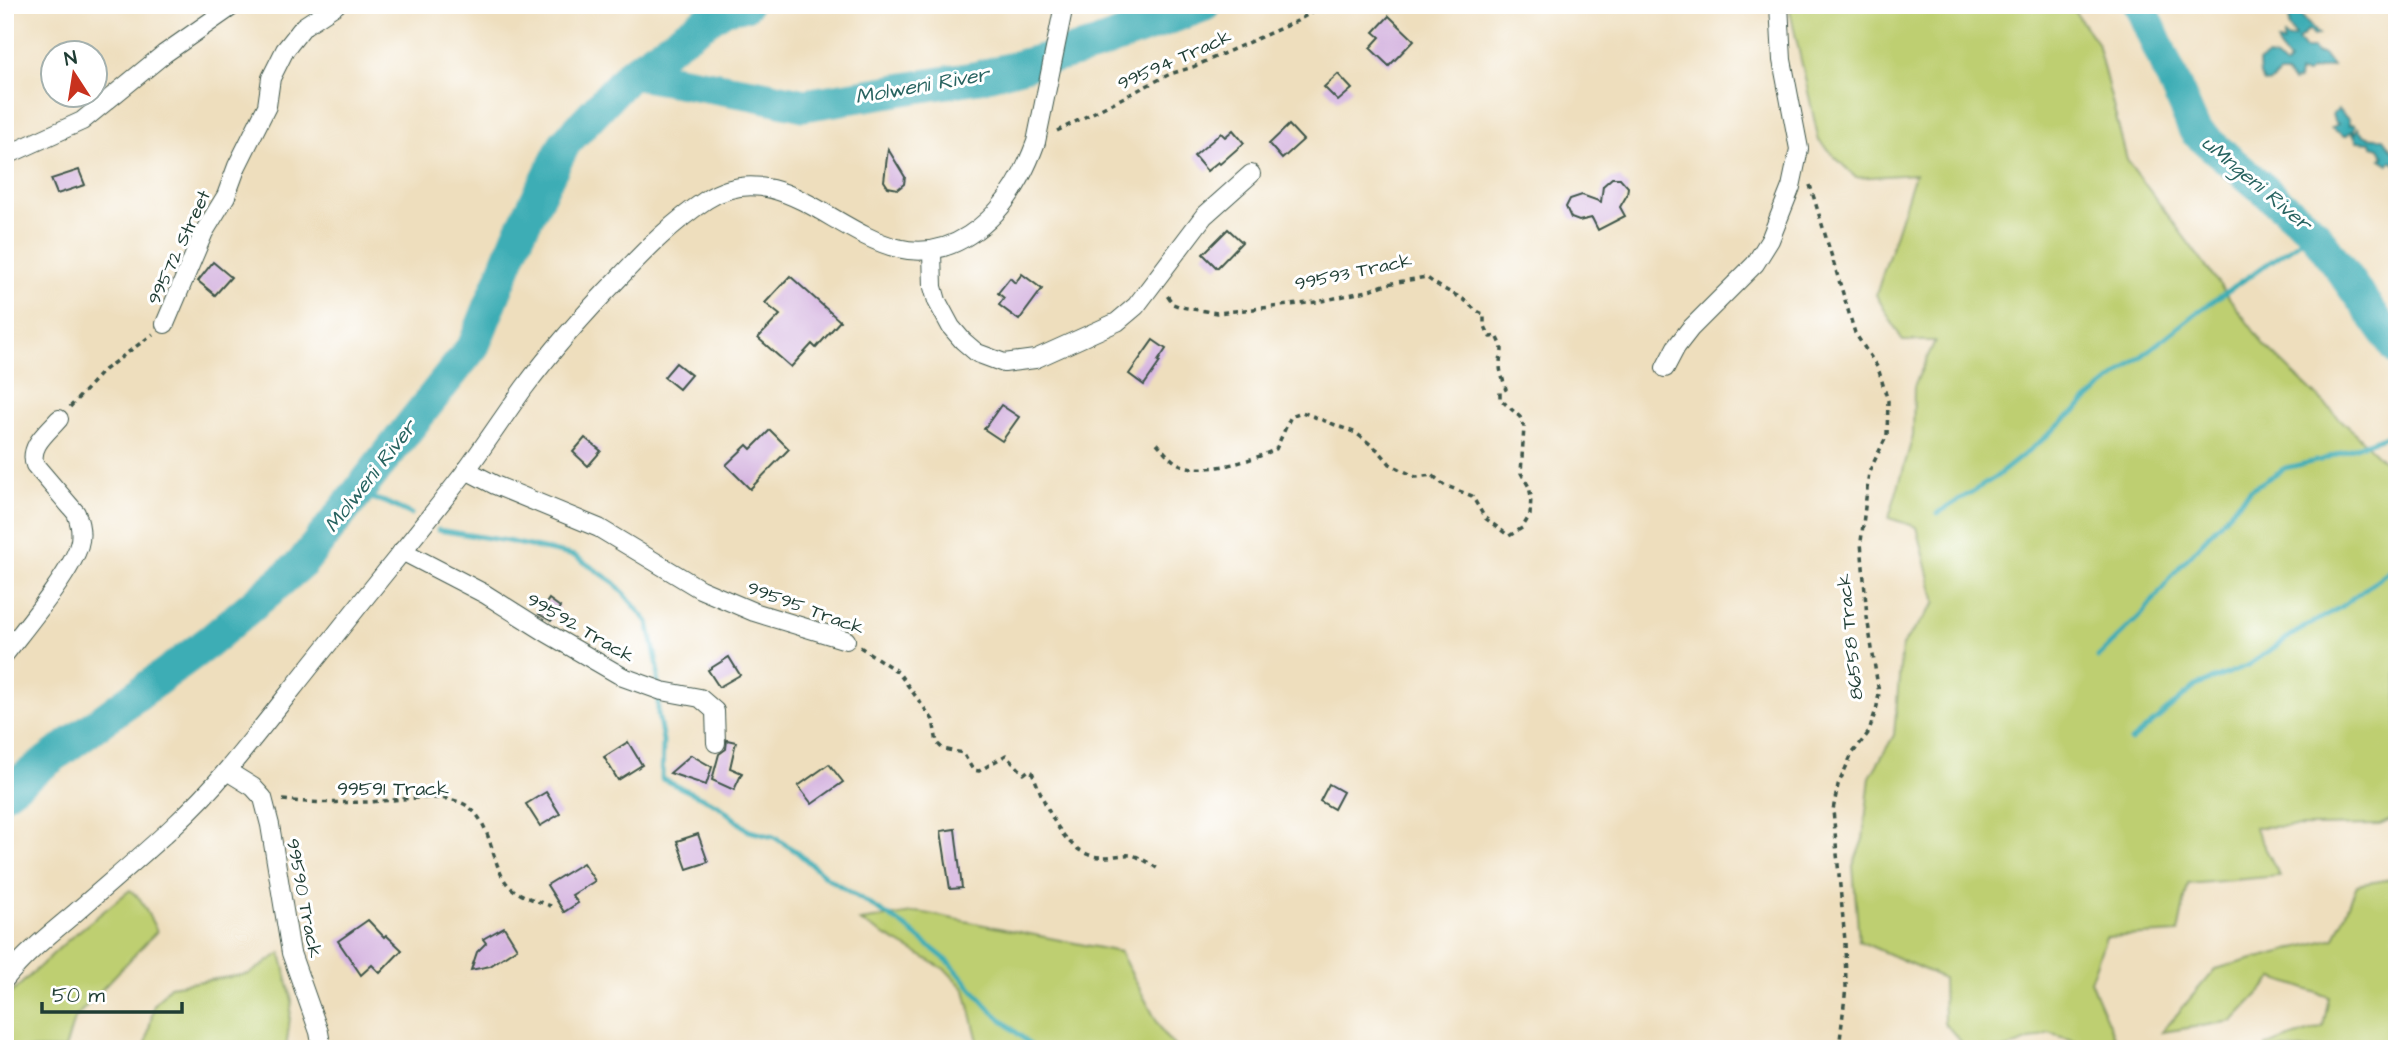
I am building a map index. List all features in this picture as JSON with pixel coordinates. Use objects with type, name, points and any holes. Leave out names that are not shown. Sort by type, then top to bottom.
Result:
[{"type":"street","points":[[5,156],[82,121],[164,54],[234,5]]},
{"type":"street","name":"99572 Street","points":[[165,324],[200,242],[226,195],[237,166],[267,106],[271,78],[285,50],[304,26],[336,5]]},
{"type":"street","points":[[5,979],[40,944],[161,838],[227,771],[466,470],[525,387],[575,325],[654,241],[687,213],[722,191],[748,185],[792,195],[878,243],[904,251],[932,252],[959,242],[1002,208],[1036,142],[1064,5]]},
{"type":"street","points":[[1665,368],[1690,329],[1755,264],[1770,240],[1791,187],[1799,149],[1782,60],[1779,5]]},
{"type":"street","points":[[932,252],[933,287],[937,301],[951,327],[976,353],[1004,363],[1035,359],[1116,322],[1136,306],[1204,216],[1251,174]]},
{"type":"street","points":[[5,654],[59,582],[79,545],[79,522],[76,513],[34,465],[32,456],[35,446],[59,419]]},
{"type":"street","name":"99595 Track","points":[[466,470],[495,485],[599,528],[700,589],[754,611],[846,640]]},
{"type":"street","name":"99592 Track","points":[[402,551],[485,594],[623,677],[662,691],[700,698],[715,712],[716,743]]},
{"type":"street","points":[[227,771],[253,787],[263,798]]},
{"type":"street","name":"99590 Track","points":[[263,798],[291,953],[319,1032],[322,1049]]},
{"type":"path","points":[[482,5],[490,11],[501,10],[510,5]]},
{"type":"path","name":"99594 Track","points":[[1036,142],[1170,74],[1193,67],[1297,21],[1324,5]]},
{"type":"path","name":"86558 Track","points":[[1824,226],[1855,333],[1878,368],[1888,401],[1887,435],[1869,472],[1861,542],[1867,617],[1877,668],[1877,706],[1869,732],[1852,754],[1838,785],[1833,810],[1845,941],[1846,987],[1839,1049]]},
{"type":"path","name":"99593 Track","points":[[1156,282],[1173,304],[1217,313],[1317,302],[1426,277],[1440,288],[1462,298],[1478,313],[1483,314],[1490,337],[1497,336],[1502,345],[1504,353],[1500,360],[1506,389],[1500,392],[1500,399],[1520,416],[1524,428],[1521,473],[1529,487],[1530,515],[1522,528],[1509,536],[1485,518],[1472,496],[1444,485],[1432,475],[1416,477],[1390,464],[1356,433],[1302,412],[1291,416],[1276,449],[1227,467],[1178,463],[1157,443]]},
{"type":"path","name":"99572 Street","points":[[59,419],[104,370],[165,324]]},
{"type":"path","name":"99595 Track","points":[[846,640],[898,672],[933,720],[937,743],[943,750],[963,753],[973,769],[979,771],[1006,755],[1024,774],[1029,770],[1032,772],[1051,818],[1071,843],[1084,853],[1099,857],[1133,855],[1160,870]]},
{"type":"path","name":"99591 Track","points":[[263,798],[297,802],[442,798],[462,803],[471,808],[486,831],[507,884],[516,891],[551,906]]},
{"type":"green space","points":[[1791,5],[2070,5],[2097,43],[2127,160],[2265,346],[2397,474],[2397,817],[2380,825],[2254,827],[2280,876],[2188,884],[2178,933],[2106,937],[2090,981],[2114,1036],[2092,1046],[2049,1033],[2006,1049],[1967,1049],[1944,1022],[1943,978],[1859,941],[1853,866],[1863,839],[1870,777],[1894,735],[1902,645],[1936,603],[1917,527],[1889,518],[1913,436],[1914,386],[1935,341],[1903,341],[1876,295],[1915,174],[1856,178],[1819,141],[1790,11]]},
{"type":"green space","points":[[2397,878],[2397,1049],[2266,1049],[2266,1046],[2323,1027],[2329,997],[2274,978],[2233,1021],[2162,1032],[2215,969],[2335,938],[2357,885]]},
{"type":"green space","points":[[130,890],[140,899],[157,931],[74,1019],[65,1049],[5,1049],[5,999],[69,939]]},
{"type":"green space","points":[[919,912],[1120,952],[1164,1035],[1177,1049],[980,1049],[965,990],[946,970],[860,921]]},
{"type":"green space","points":[[281,953],[292,1001],[286,1049],[145,1049],[154,1005],[170,986],[249,974]]},
{"type":"water","points":[[2298,12],[2318,35],[2313,36],[2308,30],[2298,40],[2305,49],[2313,49],[2316,53],[2323,54],[2332,66],[2307,74],[2299,73],[2298,80],[2293,82],[2286,74],[2279,74],[2271,82],[2264,83],[2259,62],[2267,57],[2274,58],[2285,66],[2289,61],[2279,48],[2278,42],[2283,43],[2284,36],[2288,39],[2295,37],[2289,26],[2290,16]]},
{"type":"water","points":[[2338,110],[2348,119],[2349,125],[2355,126],[2356,133],[2358,128],[2366,136],[2384,138],[2397,156],[2397,166],[2393,161],[2389,164],[2381,159],[2384,157],[2379,148],[2372,146],[2371,142],[2357,141],[2352,131],[2345,136],[2331,128],[2338,124],[2332,114]]},
{"type":"building","points":[[1389,16],[1414,40],[1389,66],[1370,48],[1380,37],[1374,32]]},
{"type":"building","points":[[1338,74],[1352,89],[1338,101],[1324,87]]},
{"type":"building","points":[[1289,125],[1303,140],[1282,159],[1269,144]]},
{"type":"building","points":[[1233,130],[1244,143],[1220,164],[1218,162],[1207,171],[1194,156],[1221,133],[1225,137]]},
{"type":"building","points":[[888,149],[905,177],[904,184],[898,189],[888,187],[884,181]]},
{"type":"building","points":[[79,170],[85,185],[57,194],[51,179]]},
{"type":"building","points":[[1612,178],[1620,178],[1628,187],[1620,207],[1625,216],[1598,230],[1592,218],[1579,221],[1571,218],[1566,207],[1570,199],[1582,195],[1601,202],[1603,186]]},
{"type":"building","points":[[1228,229],[1242,242],[1217,268],[1203,254]]},
{"type":"building","points":[[213,262],[231,277],[215,295],[198,281]]},
{"type":"building","points":[[1022,274],[1042,289],[1019,320],[999,305],[1004,298],[998,293],[1010,278],[1015,283]]},
{"type":"building","points":[[790,276],[840,321],[816,348],[812,344],[791,367],[758,338],[780,315],[765,303]]},
{"type":"building","points":[[1153,340],[1166,349],[1144,385],[1129,374]]},
{"type":"building","points":[[676,363],[691,375],[679,389],[664,377]]},
{"type":"building","points":[[1001,405],[1019,417],[1002,441],[984,429]]},
{"type":"building","points":[[770,430],[789,449],[750,489],[726,465],[747,445],[751,449]]},
{"type":"building","points":[[585,438],[601,451],[588,466],[573,452]]},
{"type":"building","points":[[549,599],[560,607],[551,621],[539,614]]},
{"type":"building","points":[[729,657],[740,675],[719,687],[708,670]]},
{"type":"building","points":[[727,740],[736,742],[730,768],[742,773],[734,790],[712,780],[719,754],[726,749]]},
{"type":"building","points":[[628,742],[642,765],[618,780],[604,757]]},
{"type":"building","points":[[691,755],[712,767],[706,785],[670,773]]},
{"type":"building","points":[[829,764],[843,782],[812,804],[798,786]]},
{"type":"building","points":[[1329,784],[1343,792],[1334,809],[1320,801]]},
{"type":"building","points":[[546,792],[560,814],[540,826],[526,804]]},
{"type":"building","points":[[955,829],[962,888],[950,889],[941,831]]},
{"type":"building","points":[[698,834],[708,862],[687,869],[677,841]]},
{"type":"building","points":[[583,863],[595,881],[572,895],[578,903],[564,912],[547,885]]},
{"type":"building","points":[[368,920],[384,937],[386,935],[402,950],[380,973],[372,965],[361,975],[338,941]]},
{"type":"building","points":[[504,927],[517,948],[490,966],[471,970],[477,952],[486,943],[483,939]]},
{"type":"waterway","name":"Molweni River","points":[[631,73],[725,8],[745,5]]},
{"type":"waterway","name":"Molweni River","points":[[5,792],[210,641],[302,563],[474,345],[518,236],[565,143],[631,73],[804,105],[979,77],[1095,46],[1205,5]]},
{"type":"waterway","name":"uMngeni River","points":[[2140,5],[2195,131],[2314,232],[2397,349]]},
{"type":"waterway","points":[[1938,513],[1996,477],[2200,310],[2314,232]]},
{"type":"waterway","points":[[2098,657],[2146,610],[2174,573],[2250,490],[2285,468],[2321,460],[2397,432]]},
{"type":"waterway","points":[[357,494],[385,502],[411,514]]},
{"type":"waterway","points":[[438,530],[575,556],[615,583],[648,622],[658,667],[658,714],[663,741],[662,779],[718,805],[749,831],[774,837],[797,852],[826,877],[903,925],[949,962],[990,1009],[1035,1049]]},
{"type":"waterway","points":[[2131,741],[2196,686],[2249,665],[2295,633],[2339,608],[2397,565]]}]
